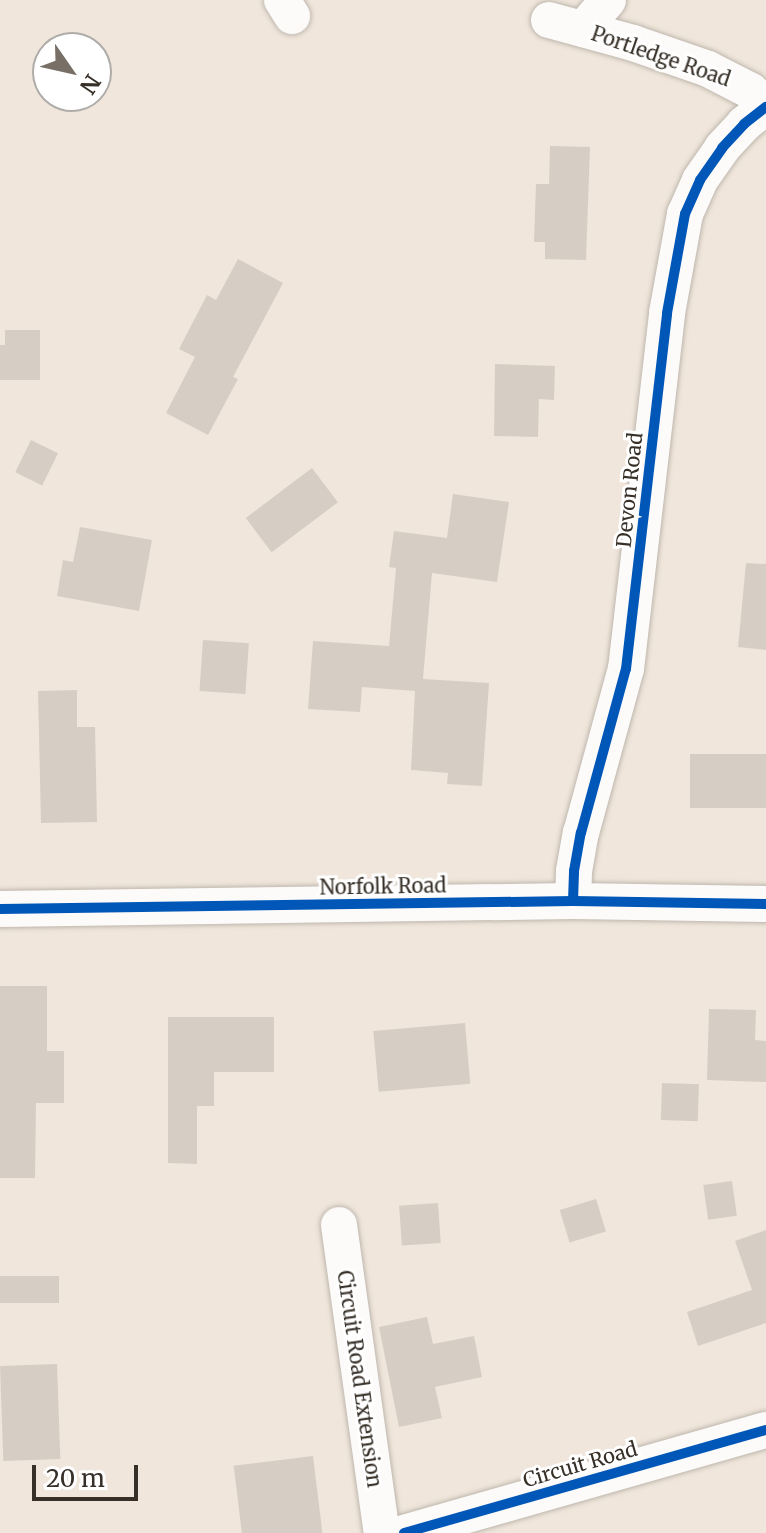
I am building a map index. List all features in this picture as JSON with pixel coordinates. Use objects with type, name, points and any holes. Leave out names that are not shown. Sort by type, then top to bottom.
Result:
[{"type":"street","name":"Portledge Road","points":[[608,0],[566,24],[708,69],[751,91],[766,107]]},
{"type":"street","name":"Devon Road","points":[[573,901],[574,871],[581,833],[626,669],[667,313],[685,214],[700,180],[722,148],[744,124],[766,107]]},
{"type":"street","name":"Norfolk Road","points":[[0,909],[573,901],[766,904]]},
{"type":"street","name":"Circuit Road Extension","points":[[339,1225],[382,1533]]},
{"type":"street","name":"Circuit Road","points":[[404,1533],[766,1430]]},
{"type":"building","points":[[550,146],[590,147],[586,260],[545,259],[545,242],[534,242],[536,184],[549,184]]},
{"type":"building","points":[[238,259],[283,283],[233,377],[238,379],[208,435],[166,413],[195,357],[179,349],[207,295],[216,300]]},
{"type":"building","points":[[5,330],[40,330],[40,380],[0,380],[0,345],[5,345]]},
{"type":"building","points":[[495,364],[555,366],[554,400],[539,399],[538,437],[494,436]]},
{"type":"building","points":[[31,440],[58,453],[42,486],[15,472]]},
{"type":"building","points":[[312,468],[338,502],[272,552],[246,518]]},
{"type":"building","points":[[453,494],[509,502],[497,582],[432,573],[423,679],[489,683],[482,786],[447,784],[448,773],[411,770],[415,691],[362,687],[360,712],[308,709],[313,641],[389,646],[396,568],[389,567],[394,531],[447,538]]},
{"type":"building","points":[[80,527],[152,540],[139,611],[57,596],[63,560],[73,562]]},
{"type":"building","points":[[746,563],[766,564],[766,650],[738,647]]},
{"type":"building","points":[[203,640],[249,643],[245,694],[199,691]]},
{"type":"building","points":[[77,690],[77,727],[95,727],[97,822],[41,823],[38,691]]},
{"type":"building","points":[[690,754],[766,754],[766,808],[690,808]]},
{"type":"building","points":[[0,986],[47,986],[47,1051],[64,1051],[64,1103],[36,1103],[35,1178],[0,1178]]},
{"type":"building","points":[[709,1009],[756,1010],[755,1040],[766,1041],[766,1082],[707,1080]]},
{"type":"building","points":[[168,1017],[274,1017],[274,1072],[214,1072],[214,1106],[197,1106],[197,1164],[168,1163]]},
{"type":"building","points":[[465,1023],[470,1084],[379,1092],[373,1031]]},
{"type":"building","points":[[662,1083],[699,1084],[698,1121],[661,1120]]},
{"type":"building","points":[[732,1181],[737,1216],[708,1220],[703,1185]]},
{"type":"building","points":[[596,1199],[606,1232],[570,1243],[560,1210]]},
{"type":"building","points":[[438,1203],[441,1243],[402,1246],[399,1206]]},
{"type":"building","points":[[766,1230],[766,1323],[698,1346],[687,1312],[752,1290],[735,1241]]},
{"type":"building","points":[[0,1276],[59,1276],[59,1303],[0,1303]]},
{"type":"building","points":[[427,1317],[433,1344],[474,1336],[482,1377],[435,1387],[442,1418],[399,1427],[379,1327]]},
{"type":"building","points":[[57,1364],[60,1459],[3,1461],[0,1366]]},
{"type":"building","points":[[313,1456],[322,1533],[242,1533],[234,1466]]},
{"type":"cycle path","points":[[573,901],[574,871],[581,833],[626,669],[667,313],[685,214],[700,180],[722,148],[744,124],[766,107]]},
{"type":"cycle path","points":[[0,909],[573,901],[766,904]]},
{"type":"cycle path","points":[[404,1533],[766,1430]]}]
